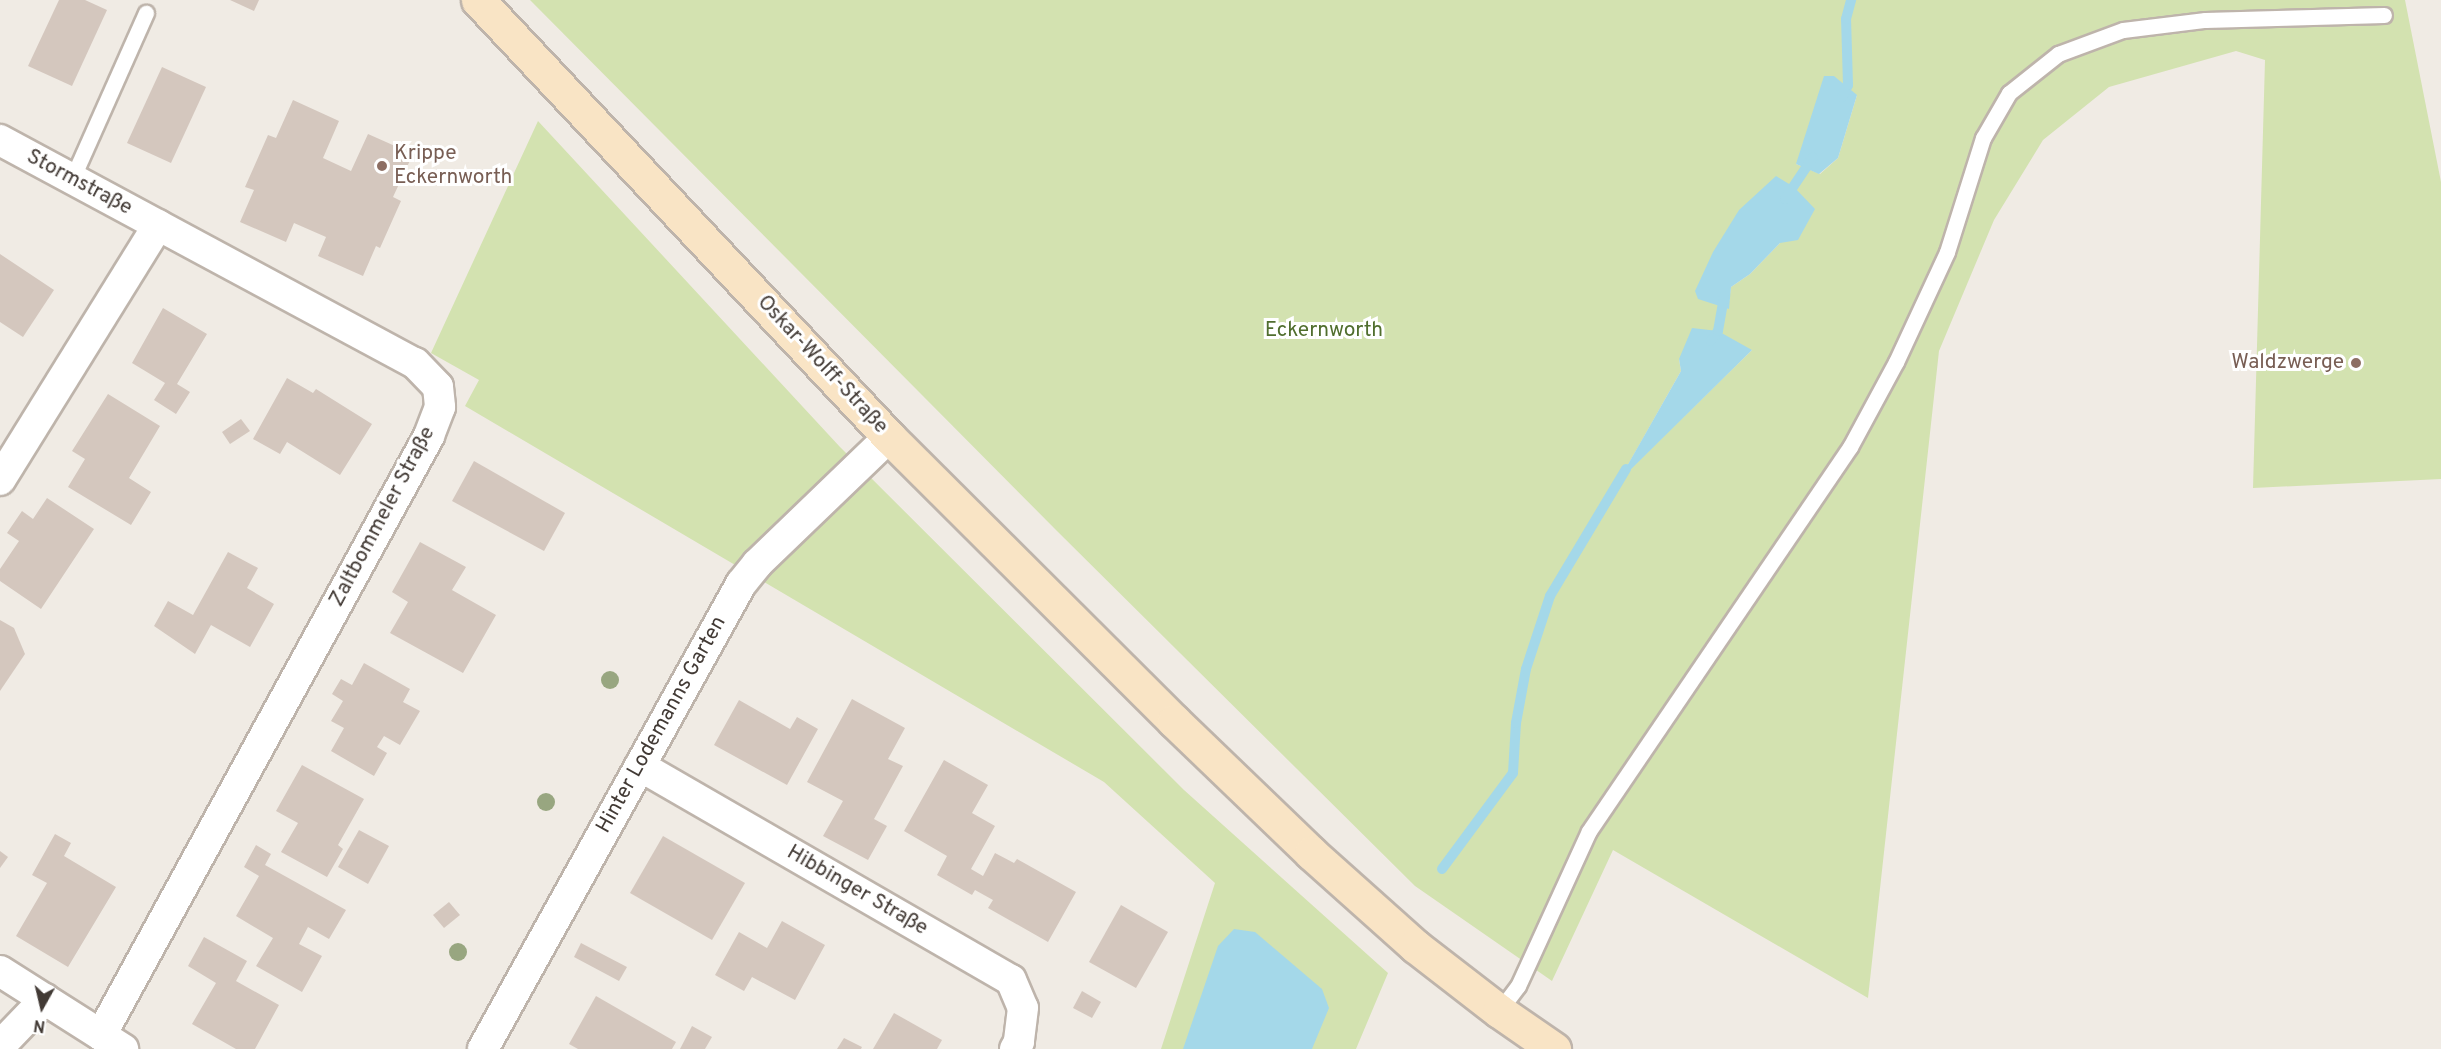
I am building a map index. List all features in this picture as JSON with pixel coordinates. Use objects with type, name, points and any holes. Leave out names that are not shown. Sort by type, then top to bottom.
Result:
[{"type":"street","name":"Oskar-Wolff-Straße","points":[[478,0],[890,437],[1173,721],[1311,853],[1415,945],[1499,1011],[1554,1049]]},
{"type":"street","name":"Stormstraße","points":[[0,140],[158,225]]},
{"type":"street","points":[[0,480],[158,225]]},
{"type":"street","name":"Zaltbommeler Straße","points":[[112,1042],[429,436],[440,407],[438,387],[415,363],[158,225]]},
{"type":"street","name":"Hinter Lodemanns Garten","points":[[486,1048],[741,584],[758,564],[890,437]]},
{"type":"street","name":"Hibbinger Straße","points":[[640,766],[1011,980],[1023,1008],[1019,1042],[1015,1049]]},
{"type":"street","points":[[0,971],[112,1042]]},
{"type":"street","points":[[0,1046],[45,999]]},
{"type":"lane","points":[[72,178],[146,13]]},
{"type":"lane","points":[[1499,1011],[1518,986],[1588,831],[1850,447],[1896,362],[1947,252],[1983,138],[2009,93],[2058,54],[2123,30],[2205,20],[2384,15]]},
{"type":"green space","name":"Eckernworth","points":[[530,0],[2405,0],[2441,182],[2441,479],[2253,488],[2265,60],[2236,51],[2109,87],[2043,140],[1994,220],[1939,351],[1868,998],[1613,850],[1552,981],[1415,886],[1057,531]],"holes":[[[1857,95],[1838,158],[1820,174],[1796,164]],[[1739,210],[1780,243],[1750,274],[1731,287],[1728,309]],[[1752,350],[1620,479],[1681,371],[1679,359]]]},
{"type":"green space","points":[[538,121],[840,447],[1184,790],[1388,973],[1356,1049],[1161,1049],[1215,883],[1104,782],[465,406],[479,380],[431,353]]},
{"type":"water","points":[[1824,76],[1834,76],[1857,95],[1838,158],[1819,174],[1796,164]]},
{"type":"water","points":[[1776,176],[1794,187],[1815,209],[1798,240],[1780,243],[1750,274],[1731,287],[1729,309],[1698,299],[1695,291],[1713,252],[1739,210]]},
{"type":"water","points":[[1692,328],[1718,331],[1752,350],[1618,482],[1681,371],[1679,359]]},
{"type":"water","points":[[1234,929],[1255,932],[1322,989],[1329,1008],[1312,1049],[1183,1049],[1218,946]]},
{"type":"building","points":[[59,0],[85,0],[107,10],[72,86],[28,66]]},
{"type":"building","points":[[230,0],[259,0],[254,11]]},
{"type":"building","points":[[162,67],[206,87],[171,163],[127,143]]},
{"type":"building","points":[[293,100],[339,121],[323,158],[351,171],[368,134],[413,154],[393,197],[401,201],[380,248],[376,246],[363,276],[318,256],[326,237],[294,223],[286,242],[240,222],[254,190],[245,187],[268,135],[276,138]]},
{"type":"building","points":[[0,254],[54,290],[23,337],[0,322]]},
{"type":"building","points":[[163,308],[207,334],[177,384],[190,392],[176,414],[154,400],[165,383],[132,363]]},
{"type":"building","points":[[287,378],[313,393],[316,389],[372,424],[340,475],[287,442],[280,454],[253,439]]},
{"type":"building","points":[[108,394],[160,426],[129,478],[151,492],[131,525],[68,487],[85,459],[72,451]]},
{"type":"building","points":[[241,419],[250,431],[230,444],[222,432]]},
{"type":"building","points":[[474,461],[565,513],[544,551],[452,501]]},
{"type":"building","points":[[47,498],[94,529],[41,609],[0,581],[0,569],[19,541],[7,533],[22,511],[33,519]]},
{"type":"building","points":[[420,542],[466,567],[452,590],[496,615],[463,673],[390,633],[408,602],[392,592]]},
{"type":"building","points":[[228,552],[258,568],[247,588],[274,604],[250,647],[211,625],[195,654],[154,626],[168,601],[193,615]]},
{"type":"building","points":[[0,620],[14,628],[25,654],[0,691]]},
{"type":"building","points":[[364,663],[410,689],[403,702],[420,711],[400,745],[384,736],[377,747],[387,753],[374,776],[331,751],[344,728],[331,721],[343,701],[332,694],[341,679],[352,685]]},
{"type":"building","points":[[852,699],[905,728],[888,759],[903,766],[874,819],[887,826],[868,860],[823,836],[843,801],[807,782]]},
{"type":"building","points":[[739,700],[790,729],[797,717],[818,729],[787,785],[714,745]]},
{"type":"building","points":[[944,760],[988,785],[972,813],[995,826],[971,869],[983,876],[995,853],[1014,863],[1017,859],[1076,892],[1048,942],[988,908],[993,900],[975,890],[972,895],[937,875],[947,856],[904,831]]},
{"type":"building","points":[[302,765],[364,799],[338,845],[343,849],[327,877],[281,852],[298,823],[276,811]]},
{"type":"building","points":[[359,830],[389,846],[368,884],[338,867]]},
{"type":"building","points":[[55,834],[71,843],[64,856],[116,887],[68,967],[16,936],[47,883],[32,875]]},
{"type":"building","points":[[663,836],[745,883],[712,940],[630,893]]},
{"type":"building","points":[[256,845],[271,854],[265,865],[346,910],[329,939],[308,927],[299,944],[322,956],[302,992],[256,966],[273,938],[236,916],[259,876],[244,867]]},
{"type":"building","points":[[0,851],[8,857],[0,868]]},
{"type":"building","points":[[449,902],[460,915],[444,928],[433,915]]},
{"type":"building","points":[[1121,905],[1168,932],[1136,988],[1089,962]]},
{"type":"building","points":[[782,921],[825,945],[795,1000],[752,977],[744,991],[715,975],[739,932],[767,948]]},
{"type":"building","points":[[204,937],[247,961],[236,981],[279,1005],[255,1049],[236,1049],[192,1024],[216,983],[188,966]]},
{"type":"building","points":[[581,943],[627,967],[619,981],[574,957]]},
{"type":"building","points":[[1082,991],[1101,1002],[1092,1018],[1073,1008]]},
{"type":"building","points":[[596,996],[676,1042],[672,1049],[578,1049],[569,1044]]},
{"type":"building","points":[[894,1013],[942,1040],[937,1049],[873,1049]]},
{"type":"building","points":[[692,1026],[712,1037],[705,1049],[680,1049]]},
{"type":"building","points":[[844,1038],[862,1047],[861,1049],[837,1049]]},
{"type":"waterway","points":[[1842,97],[1848,85],[1846,19],[1851,0]]},
{"type":"waterway","points":[[1785,199],[1813,157]]},
{"type":"waterway","points":[[1711,341],[1718,331],[1724,297]]},
{"type":"waterway","points":[[1442,869],[1513,773],[1516,723],[1526,669],[1550,596],[1626,469]]},
{"type":"place","name":"Krippe Eckernworth","points":[[382,166]]},
{"type":"place","name":"Waldzwerge","points":[[2356,363]]}]
